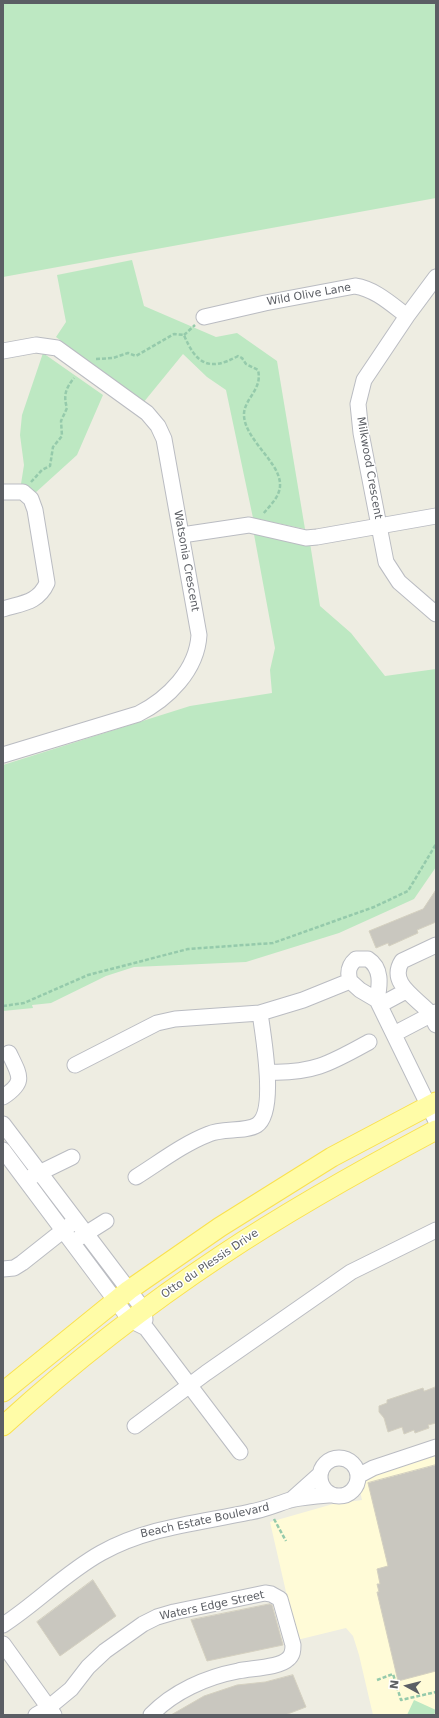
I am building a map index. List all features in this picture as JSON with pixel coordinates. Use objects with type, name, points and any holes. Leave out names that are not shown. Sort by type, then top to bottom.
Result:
[{"type":"main road","points":[[3,1392],[123,1295],[220,1227],[272,1193],[365,1138],[434,1110]]},
{"type":"main road","name":"Otto du Plessis Drive","points":[[3,1426],[140,1319],[189,1277],[337,1183],[436,1130]]},
{"type":"street","name":"Milkwood Crescent","points":[[436,277],[407,316],[364,380],[359,394],[358,417],[383,550],[391,572],[399,582],[436,614]]},
{"type":"street","name":"Wild Olive Lane","points":[[204,317],[265,303],[355,286],[365,287],[379,295],[407,316]]},
{"type":"street","name":"Watsonia Crescent","points":[[3,351],[36,345],[47,346],[65,352],[147,412],[158,426],[164,439],[199,635],[198,648],[194,660],[178,683],[164,698],[152,707],[138,714],[4,752]]},
{"type":"street","points":[[3,492],[23,492],[31,499],[35,510],[47,583],[42,594],[34,600],[3,609]]},
{"type":"street","points":[[182,535],[242,525],[257,526],[306,538],[379,527],[436,516]]},
{"type":"street","points":[[394,1034],[434,1017],[406,991],[400,982],[399,965],[408,958],[436,945]]},
{"type":"street","points":[[379,1002],[360,990],[350,981],[349,968],[351,963],[356,959],[368,959],[377,968],[379,976],[379,1002],[434,1110]]},
{"type":"street","points":[[75,1065],[157,1023],[176,1018],[260,1013],[304,1000],[350,981]]},
{"type":"street","points":[[379,1002],[406,991]]},
{"type":"street","points":[[136,1177],[195,1140],[211,1133],[256,1126],[261,1121],[264,1114],[268,1072],[260,1013]]},
{"type":"street","points":[[268,1072],[291,1073],[320,1067],[369,1042]]},
{"type":"street","points":[[3,1097],[17,1087],[19,1082],[18,1074],[9,1053]]},
{"type":"street","points":[[3,1124],[77,1220],[123,1295],[189,1386],[240,1452]]},
{"type":"street","points":[[3,1150],[72,1243],[123,1295]]},
{"type":"street","points":[[26,1181],[40,1172],[72,1157]]},
{"type":"street","points":[[3,1269],[14,1268],[77,1220]]},
{"type":"street","points":[[72,1243],[106,1221]]},
{"type":"street","points":[[135,1426],[189,1386],[351,1272],[436,1230]]},
{"type":"street","points":[[356,1471],[373,1468],[436,1447]]},
{"type":"street","points":[[333,1458],[348,1460],[356,1471],[354,1489],[348,1494],[336,1497],[330,1495],[322,1487],[319,1475],[321,1468],[326,1462],[333,1458]]},
{"type":"street","name":"Beach Estate Boulevard","points":[[291,1500],[319,1475]]},
{"type":"street","name":"Beach Estate Boulevard","points":[[3,1625],[62,1579],[99,1553],[120,1542],[141,1534],[165,1528],[270,1508],[291,1500],[330,1495]]},
{"type":"street","name":"Waters Edge Street","points":[[46,1713],[71,1689],[88,1667],[106,1651],[127,1634],[158,1617],[265,1593],[271,1594],[280,1600],[293,1645],[293,1652],[289,1659],[271,1665],[236,1671],[194,1685],[160,1706],[151,1715]]},
{"type":"street","points":[[3,1644],[46,1713]]},
{"type":"path","points":[[23,492],[42,470],[50,466],[53,447],[62,436],[61,421],[68,408],[64,398],[66,390],[84,367],[94,359],[113,358],[128,353],[136,356],[174,334],[184,335],[189,348],[204,364],[217,365],[238,356],[242,358],[246,364],[258,370],[260,378],[253,395],[246,405],[244,415],[252,438],[277,471],[280,485],[278,495],[257,526]]},
{"type":"path","points":[[3,1006],[24,1003],[88,975],[188,949],[272,943],[374,907],[408,891],[436,844]]},
{"type":"path","points":[[270,1508],[275,1522],[286,1541]]},
{"type":"path","points":[[377,1680],[393,1674],[401,1700],[436,1692]]},
{"type":"shaded area","points":[[436,1456],[436,1715],[373,1715],[359,1655],[353,1636],[346,1628],[297,1640],[270,1522],[333,1504],[362,1500],[360,1490],[362,1484],[368,1477]]},
{"type":"green space","points":[[3,3],[436,3],[436,198],[3,277]]},
{"type":"green space","points":[[132,260],[144,306],[216,337],[237,333],[277,361],[305,529],[253,518],[226,390],[207,377],[183,354],[143,403],[56,337],[66,322],[57,275]]},
{"type":"green space","points":[[43,353],[103,395],[77,455],[34,494],[21,484],[24,465],[20,435],[22,415]]},
{"type":"green space","points":[[253,529],[310,543],[320,606],[351,633],[385,676],[436,669],[436,867],[414,899],[339,933],[246,962],[134,967],[106,976],[51,1003],[32,1005],[33,1008],[3,1011],[3,765],[190,706],[272,693],[270,670],[275,648]]},
{"type":"green space","points":[[414,1700],[436,1710],[434,1715],[407,1715]]},
{"type":"building","points":[[436,890],[436,922],[417,930],[418,933],[389,946],[388,943],[376,948],[369,931],[423,909]]},
{"type":"building","points":[[436,1387],[436,1423],[428,1425],[429,1428],[415,1433],[414,1430],[404,1434],[402,1427],[388,1432],[384,1418],[379,1412],[379,1406],[387,1403],[387,1400],[423,1388],[424,1391]]},
{"type":"building","points":[[436,1465],[436,1671],[398,1681],[377,1592],[379,1592],[377,1584],[380,1584],[377,1569],[388,1566],[368,1483]]},
{"type":"building","points":[[93,1580],[116,1616],[60,1656],[37,1622]]},
{"type":"building","points":[[270,1604],[272,1605],[283,1645],[207,1661],[191,1620]]},
{"type":"building","points":[[293,1675],[306,1707],[285,1715],[171,1715],[204,1696],[237,1685],[265,1682]]}]
